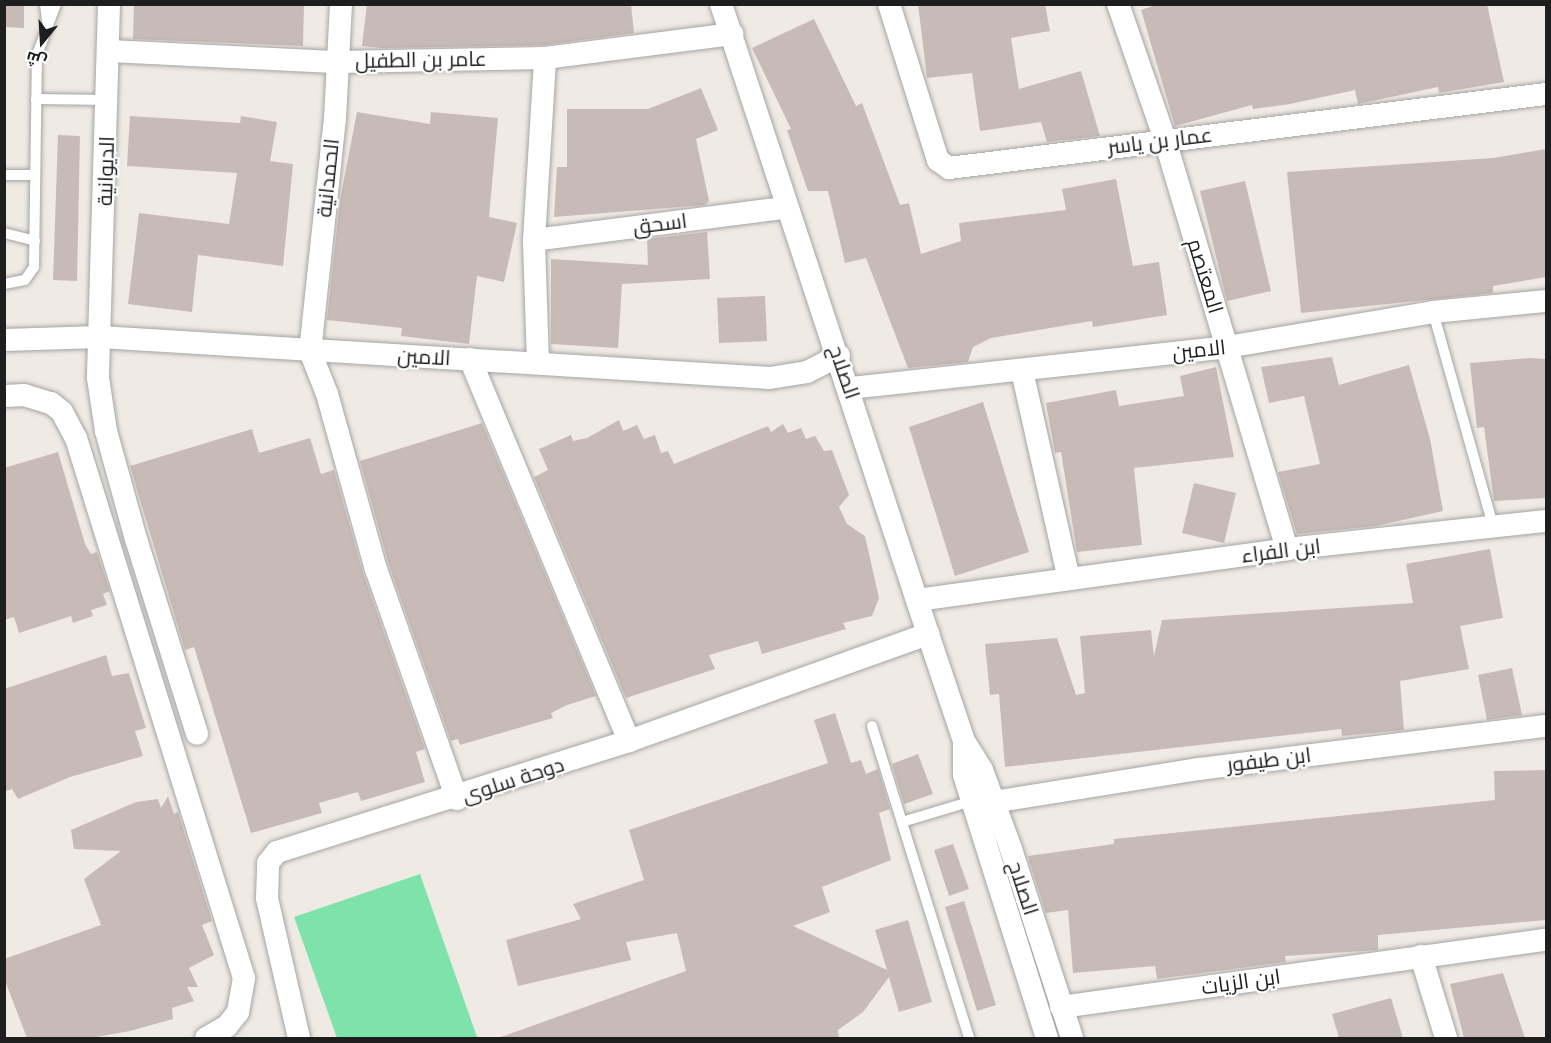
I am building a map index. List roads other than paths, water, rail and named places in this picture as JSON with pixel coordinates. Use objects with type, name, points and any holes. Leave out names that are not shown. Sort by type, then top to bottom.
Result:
[{"type":"street","name":"الديوانية","points":[[109,4],[109,100],[98,378],[106,431],[197,734]]},
{"type":"street","name":"الحمدانية","points":[[310,351],[339,62],[341,4]]},
{"type":"street","name":"الصلاح","points":[[721,4],[785,208],[851,388],[964,741],[964,776],[982,802],[1072,1038]]},
{"type":"street","name":"عمار بن ياسر","points":[[889,4],[938,160],[949,168],[1546,94]]},
{"type":"street","name":"المعتصم","points":[[1118,4],[1165,140],[1287,549]]},
{"type":"street","name":"عامر بن الطفيل","points":[[110,51],[339,62],[545,58],[732,34]]},
{"type":"street","points":[[538,363],[534,240],[545,58]]},
{"type":"street","name":"اسحق","points":[[534,240],[785,208]]},
{"type":"street","name":"الامين","points":[[851,388],[1227,347],[1433,312],[1546,301]]},
{"type":"street","name":"الامين","points":[[4,340],[100,338],[770,378],[807,372],[839,356]]},
{"type":"street","points":[[310,351],[327,394],[376,569],[457,799]]},
{"type":"street","points":[[470,359],[629,741]]},
{"type":"street","points":[[1022,371],[1069,579]]},
{"type":"street","points":[[4,396],[24,395],[51,403],[71,424],[80,449],[244,978],[238,1012],[227,1026],[206,1038]]},
{"type":"street","name":"ابن الفراء","points":[[917,600],[1287,549],[1546,521]]},
{"type":"street","name":"دوحة سلوى","points":[[299,1038],[267,898],[268,863],[277,852],[457,799],[629,741],[928,634]]},
{"type":"street","name":"ابن طيفور","points":[[982,802],[1199,769],[1546,726]]},
{"type":"street","name":"الصلاح","points":[[982,802],[1047,1038]]},
{"type":"street","name":"ابن الزيات","points":[[1062,1007],[1546,940]]},
{"type":"street","points":[[1422,956],[1446,1038]]},
{"type":"lane","points":[[45,4],[47,21]]},
{"type":"lane","points":[[4,284],[18,283],[31,274],[35,241],[37,55],[47,21],[56,4]]},
{"type":"lane","points":[[36,99],[109,100]]},
{"type":"lane","points":[[4,175],[35,174]]},
{"type":"lane","points":[[4,233],[35,241]]},
{"type":"lane","points":[[1433,312],[1493,525]]},
{"type":"lane","points":[[872,726],[969,1038]]},
{"type":"lane","points":[[902,822],[982,802]]}]
